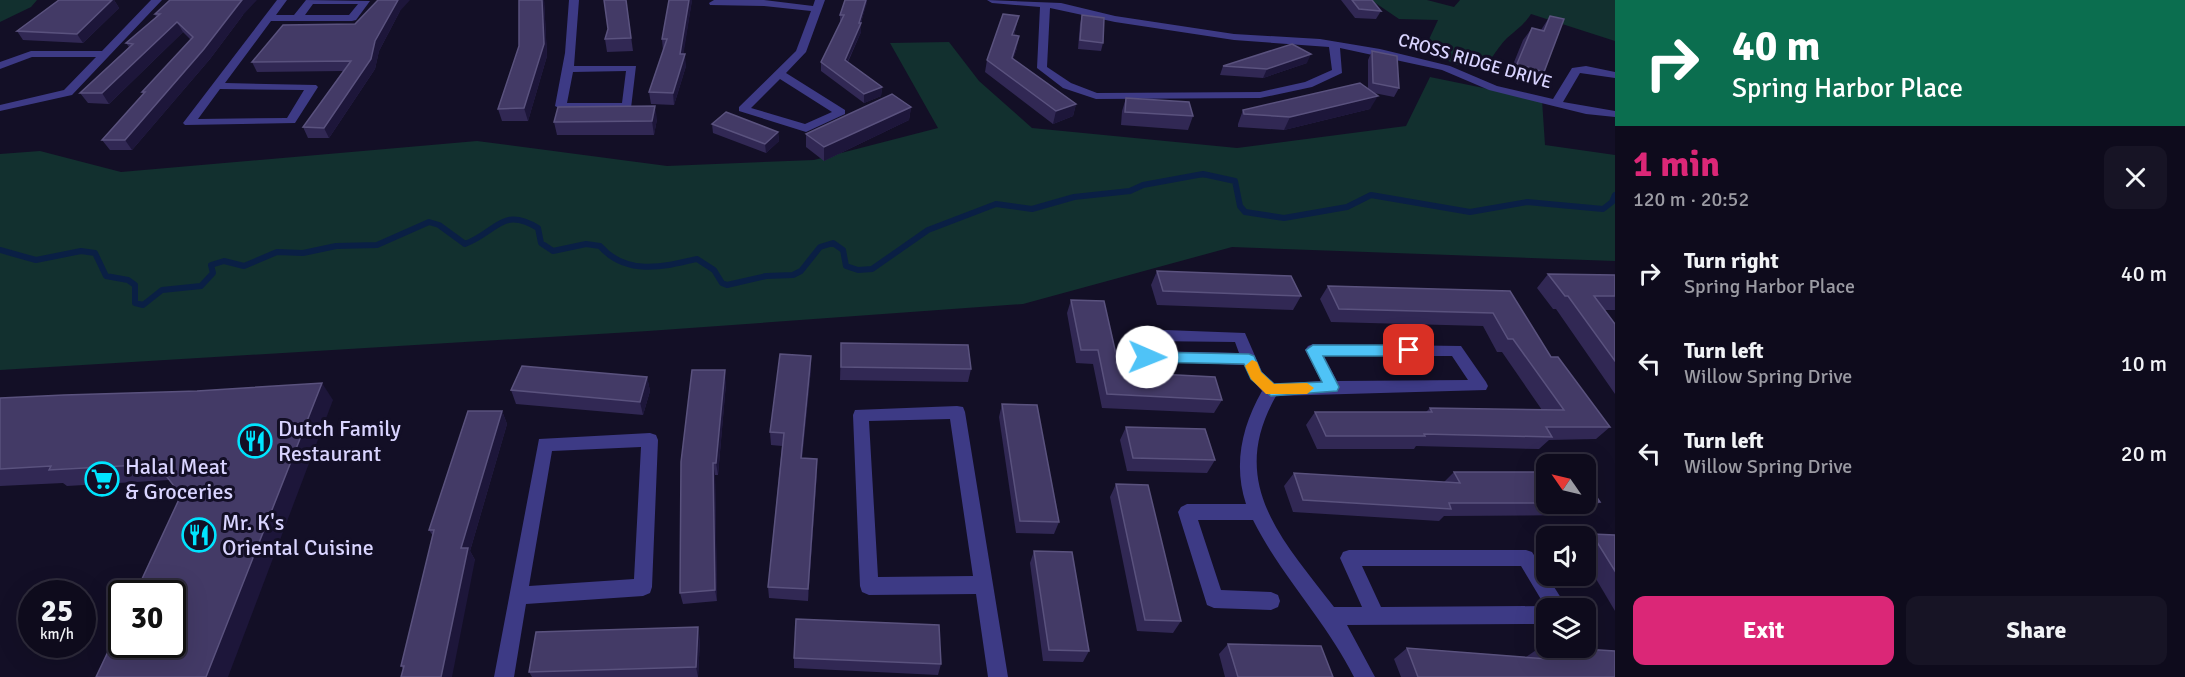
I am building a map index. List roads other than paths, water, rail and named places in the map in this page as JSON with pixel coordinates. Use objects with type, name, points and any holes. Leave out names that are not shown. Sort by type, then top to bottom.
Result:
[{"type":"street","points":[[0,108],[68,93],[157,0]]},
{"type":"street","points":[[215,86],[312,87],[291,121],[189,123],[215,86],[282,0]]},
{"type":"street","points":[[569,69],[632,68],[627,106],[561,106],[569,69],[572,57],[574,0]]},
{"type":"street","name":"CROSS RIDGE DRIVE","points":[[992,0],[1076,8],[1115,20],[1234,37],[1334,45],[1424,62],[1493,88],[1615,114]]},
{"type":"street","points":[[268,18],[297,18],[352,18],[365,1],[310,1],[297,18]]},
{"type":"street","points":[[714,3],[818,4],[801,52],[744,109],[806,129],[841,112],[780,74]]},
{"type":"street","points":[[1045,5],[1042,68],[1053,78],[1072,89],[1096,96],[1260,94],[1308,85],[1338,71],[1334,45]]},
{"type":"street","points":[[0,66],[31,54],[105,54]]},
{"type":"street","name":"CROSS RIDGE DRIVE","points":[[1557,103],[1576,70],[1586,69],[1615,75]]},
{"type":"street","points":[[1249,359],[1147,357],[1138,335],[1240,337],[1256,375],[1271,390],[1332,387],[1480,386],[1456,350],[1313,350],[1332,387]]},
{"type":"street","points":[[1271,390],[1257,412],[1250,438],[1247,474],[1258,512],[1278,545],[1329,616],[1365,677]]},
{"type":"street","points":[[984,585],[869,586],[861,415],[957,412],[984,585],[998,677]]},
{"type":"street","points":[[504,677],[517,596],[545,444],[650,440],[643,587],[517,596]]},
{"type":"street","points":[[1258,512],[1187,512],[1214,599],[1271,601]]},
{"type":"street","points":[[1376,616],[1348,558],[1526,558],[1551,598]]},
{"type":"street","points":[[1329,616],[1536,615]]},
{"type":"waterway","points":[[0,250],[36,260],[81,251],[95,253],[106,276],[128,280],[135,285],[135,303],[143,305],[162,290],[201,286],[213,273],[211,265],[224,261],[244,266],[277,252],[303,253],[336,246],[377,245],[429,222],[439,225],[465,244],[500,223],[516,220],[538,228],[541,243],[553,251],[586,244],[600,246],[610,256],[621,262],[646,267],[671,265],[697,259],[714,270],[722,283],[727,285],[766,276],[793,275],[801,271],[820,247],[833,243],[843,250],[846,266],[858,270],[872,269],[928,230],[996,204],[1032,209],[1074,197],[1130,191],[1143,185],[1198,175]]},
{"type":"waterway","points":[[1198,175],[1208,175]]},
{"type":"waterway","points":[[1198,175],[1208,175]]},
{"type":"waterway","points":[[1208,175],[1235,181],[1240,206],[1245,212],[1284,218],[1347,207],[1371,195],[1470,212],[1527,202],[1603,209],[1612,202],[1615,195]]},
{"type":"place","name":"Dutch Family Restaurant","points":[[255,441]]},
{"type":"place","name":"Halal Meat & Groceries","points":[[102,479]]},
{"type":"place","name":"Mr. K's Oriental Cuisine","points":[[199,535]]}]
